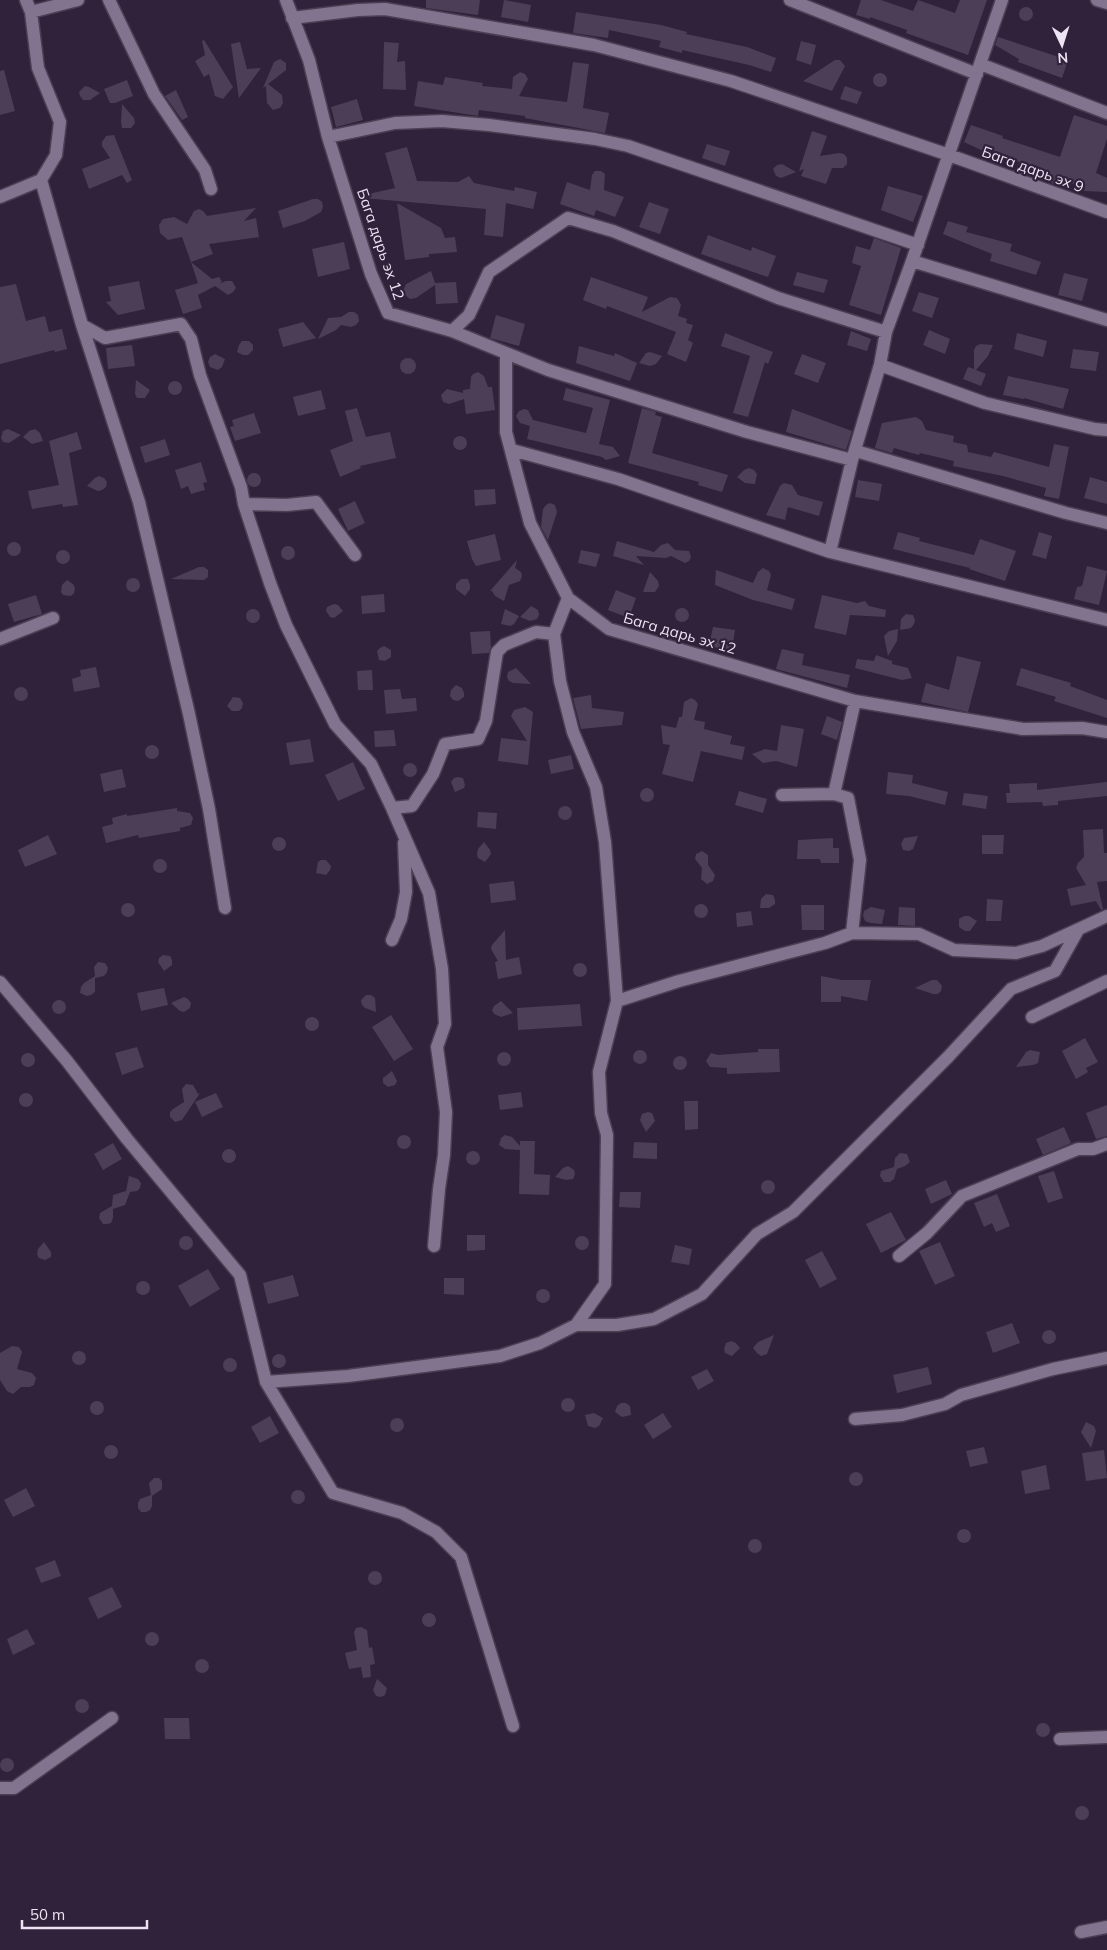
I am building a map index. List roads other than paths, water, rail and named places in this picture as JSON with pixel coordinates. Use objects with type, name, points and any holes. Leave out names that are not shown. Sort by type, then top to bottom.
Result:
[{"type":"street","points":[[0,197],[40,180],[56,155],[60,122],[38,68],[29,6],[78,0]]},
{"type":"street","points":[[109,0],[154,94],[205,170],[211,189]]},
{"type":"street","name":"Бага дарь эх 12","points":[[286,0],[309,60],[328,137],[371,274],[388,313],[452,331],[506,353],[506,432],[530,523],[568,598],[609,629],[856,701],[1023,730],[1082,728],[1107,732]]},
{"type":"street","points":[[790,0],[978,69],[1107,112]]},
{"type":"street","points":[[830,552],[854,456],[880,366],[886,332],[918,245],[1002,0]]},
{"type":"street","points":[[1097,0],[1107,4]]},
{"type":"street","name":"Бага дарь эх 9","points":[[292,18],[358,10],[385,9],[594,45],[731,81],[949,155],[1107,212]]},
{"type":"street","points":[[328,137],[395,123],[442,121],[489,125],[595,139],[628,146],[918,245]]},
{"type":"street","points":[[40,180],[82,325],[139,502],[195,743],[209,810],[225,908]]},
{"type":"street","points":[[452,331],[469,315],[489,272],[568,218],[613,232],[778,298],[886,332]]},
{"type":"street","points":[[912,261],[1107,320]]},
{"type":"street","points":[[82,325],[105,338],[181,324],[191,339],[200,375],[241,487],[244,504],[286,625],[335,724],[371,764],[429,893],[442,969],[445,1024],[437,1047],[446,1112],[444,1155],[434,1246]]},
{"type":"street","points":[[506,353],[548,370],[747,432],[854,456],[1107,523]]},
{"type":"street","points":[[880,366],[985,403],[1095,429],[1107,430]]},
{"type":"street","points":[[512,450],[618,479],[830,552],[1107,620]]},
{"type":"street","points":[[244,504],[287,505],[316,502],[355,555]]},
{"type":"street","points":[[568,598],[554,634],[560,681],[573,732],[596,786],[605,842],[617,1001],[599,1072],[601,1113],[607,1135],[605,1284],[576,1325]]},
{"type":"street","points":[[0,638],[53,618]]},
{"type":"street","points":[[392,808],[412,806],[433,774],[445,744],[478,739],[486,721],[497,652],[504,645],[536,632],[554,634]]},
{"type":"street","points":[[834,794],[856,701]]},
{"type":"street","points":[[782,795],[834,794],[848,798],[860,860],[852,933]]},
{"type":"street","points":[[392,940],[401,919],[406,892],[404,836]]},
{"type":"street","points":[[617,1001],[679,982],[825,943],[852,933],[919,934],[954,950],[1016,953],[1042,946],[1107,916]]},
{"type":"street","points":[[266,1382],[348,1376],[500,1356],[540,1343],[576,1325],[617,1324],[654,1320],[702,1294],[757,1234],[793,1212],[948,1057],[1011,989],[1055,970],[1078,930]]},
{"type":"street","points":[[1032,1017],[1107,981]]},
{"type":"street","points":[[0,982],[67,1061],[127,1139],[240,1275],[266,1382],[333,1493],[402,1513],[436,1532],[461,1557],[513,1726]]},
{"type":"street","points":[[899,1256],[927,1233],[962,1196],[1078,1149],[1093,1149],[1107,1144]]},
{"type":"street","points":[[855,1418],[902,1415],[946,1404],[961,1395],[1054,1369],[1107,1358]]},
{"type":"street","points":[[0,1788],[14,1788],[112,1718]]},
{"type":"street","points":[[1060,1739],[1107,1737]]},
{"type":"street","points":[[1081,1932],[1107,1927]]}]
